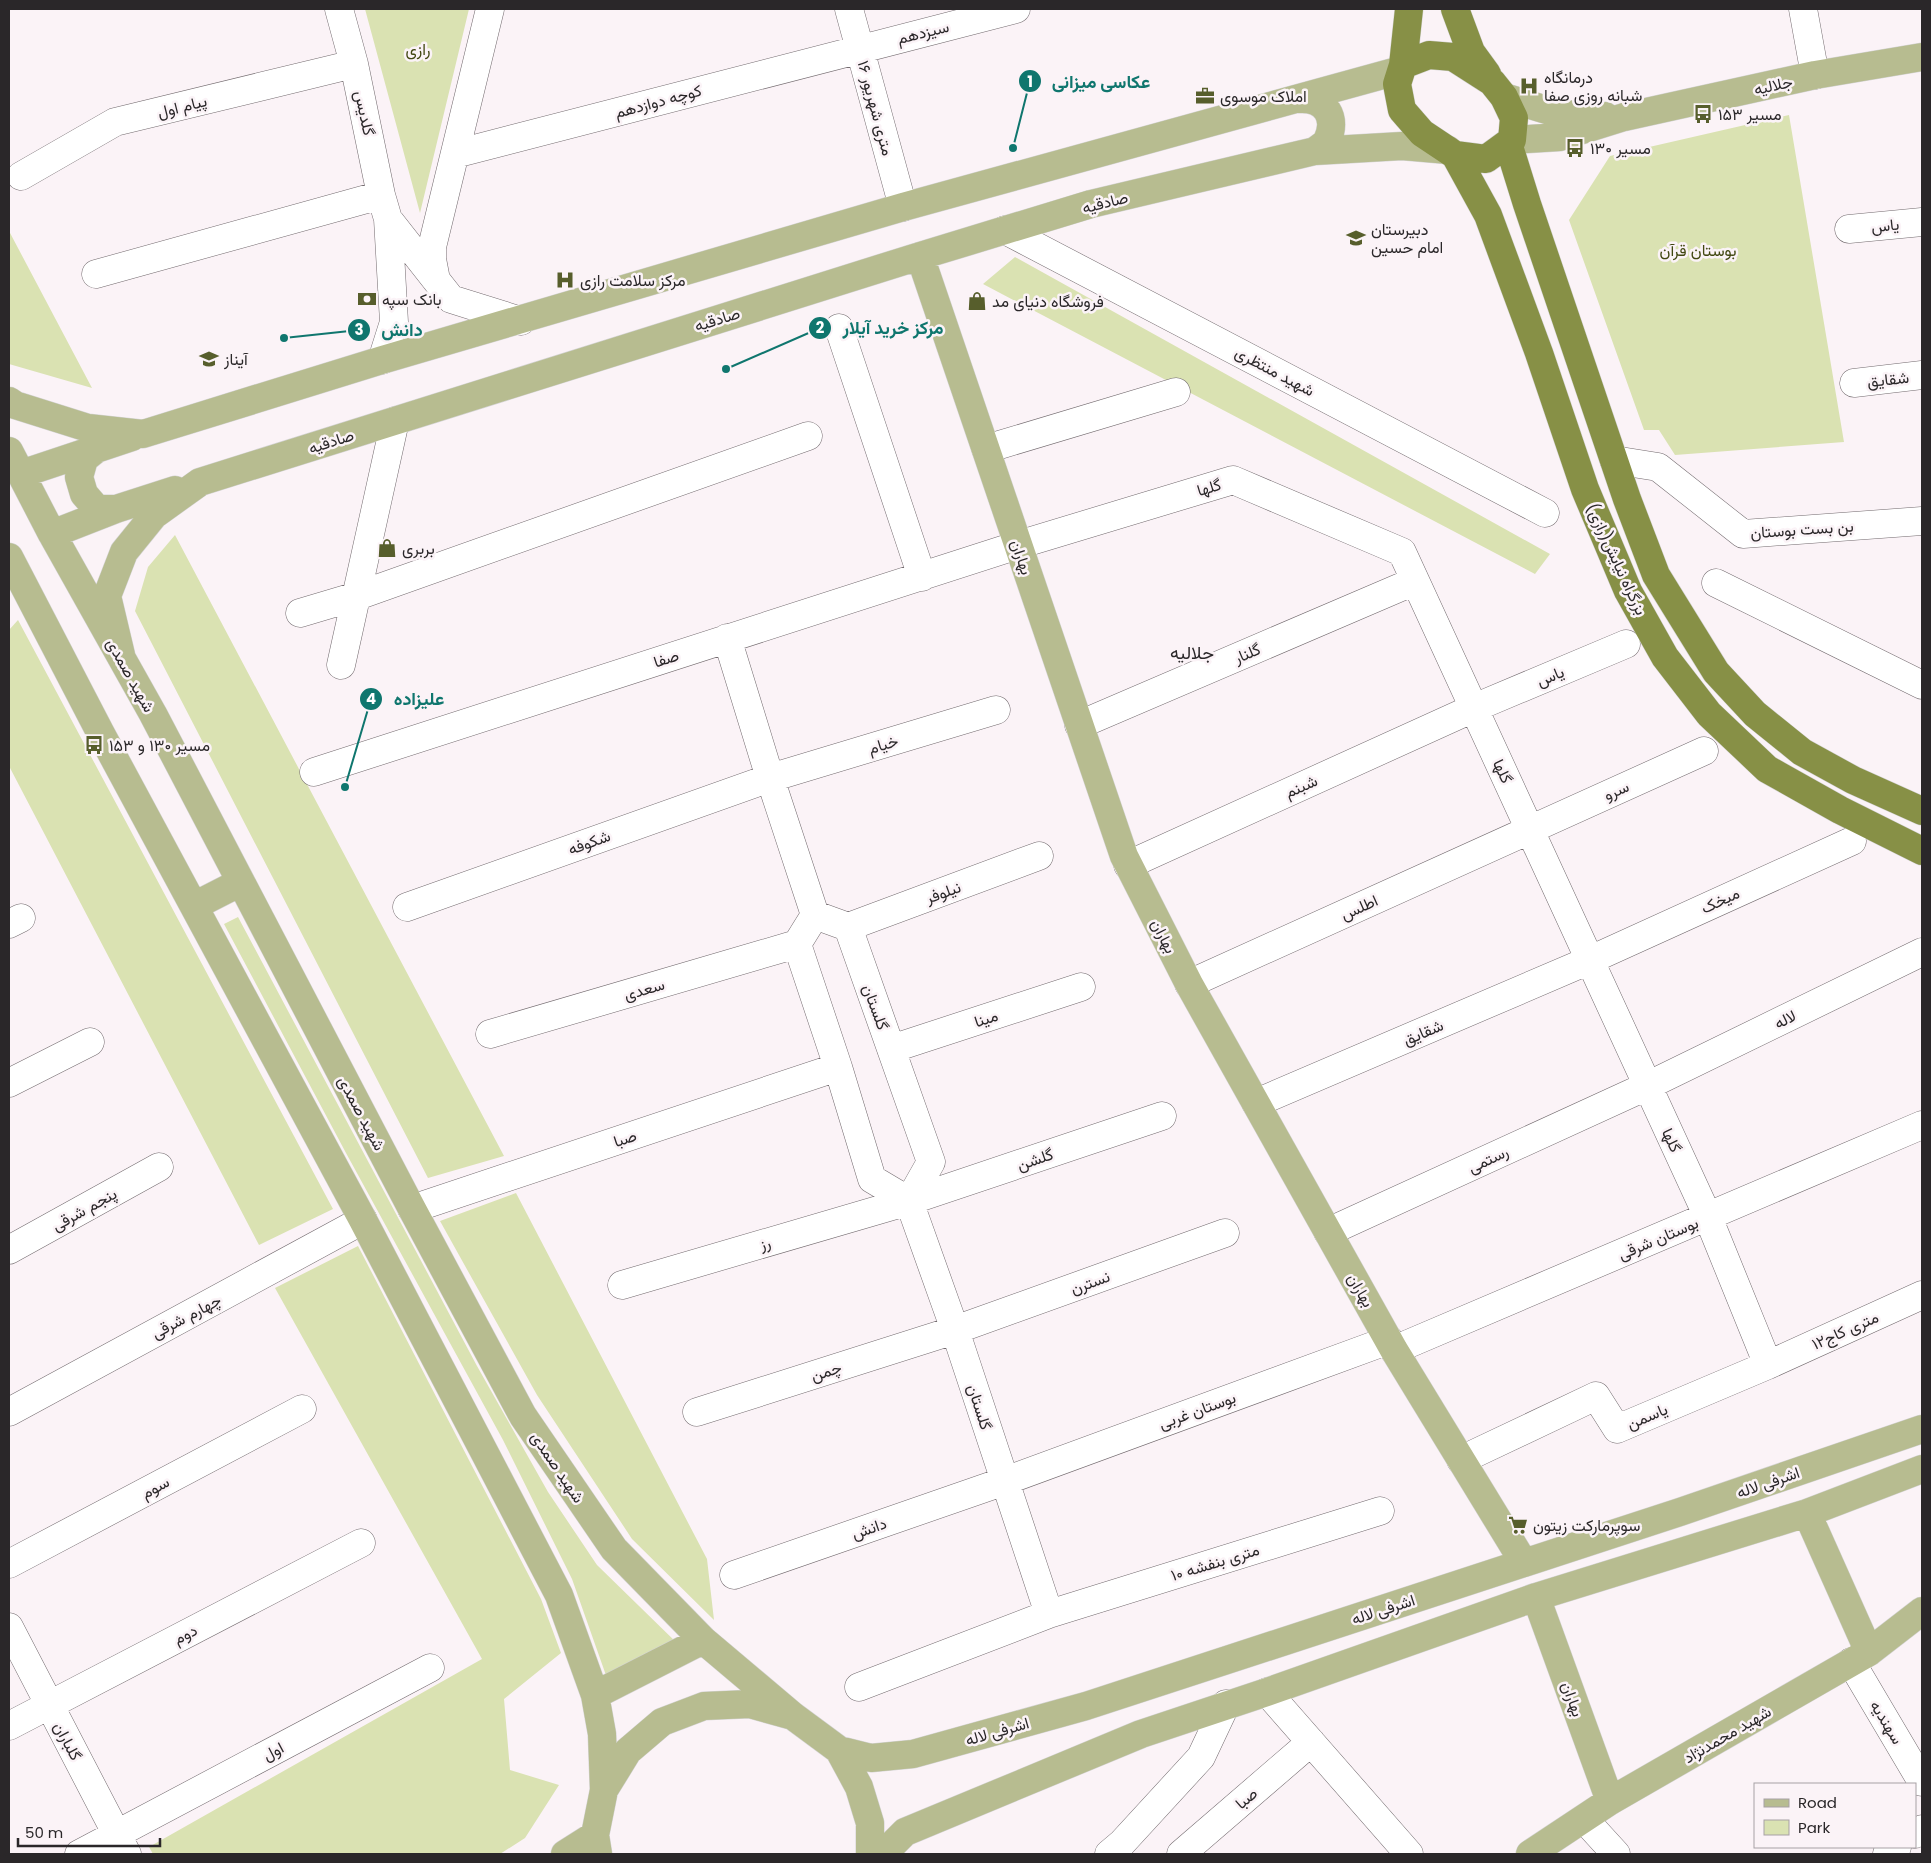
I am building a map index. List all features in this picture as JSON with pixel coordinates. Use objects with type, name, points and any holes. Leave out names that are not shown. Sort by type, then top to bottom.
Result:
[{"type":"highway","points":[[1409,9],[1402,67],[1396,84],[1402,110],[1422,134],[1452,153],[1486,159],[1510,142],[1514,118],[1498,90],[1471,52],[1455,9]]},
{"type":"highway","points":[[1402,67],[1428,55],[1453,57],[1498,90]]},
{"type":"highway","name":"بزرگراه نیایش(رازی)","points":[[1510,142],[1526,204],[1627,499],[1656,575],[1716,672],[1755,714],[1802,752],[1853,780],[1922,811]]},
{"type":"highway","name":"بزرگراه نیایش(رازی)","points":[[1452,153],[1488,215],[1538,353],[1584,489],[1628,591],[1665,656],[1709,714],[1767,769],[1840,810],[1922,851]]},
{"type":"main road","name":"جلالیه","points":[[1624,117],[1815,75],[1922,57]]},
{"type":"main road","points":[[15,463],[100,446],[143,434],[382,360],[903,208],[1300,99],[1402,67]]},
{"type":"main road","points":[[1498,90],[1560,114],[1624,117]]},
{"type":"main road","points":[[1300,99],[1320,102],[1328,112],[1331,127],[1326,143],[1315,151]]},
{"type":"main road","points":[[1510,142],[1560,137],[1624,117]]},
{"type":"main road","name":"صادقیه","points":[[121,655],[107,596],[124,552],[154,514],[200,482],[1091,204],[1315,151],[1402,146],[1452,153]]},
{"type":"main road","name":"بهاران","points":[[920,256],[1128,865],[1188,984],[1392,1345],[1524,1563]]},
{"type":"main road","points":[[9,401],[15,405],[88,428],[143,434]]},
{"type":"main road","points":[[100,446],[84,459],[79,477],[84,494],[97,508],[116,510]]},
{"type":"main road","name":"شهید صمدی","points":[[15,463],[52,534],[121,655],[523,1416],[614,1549],[703,1640],[794,1716],[839,1750]]},
{"type":"main road","points":[[52,534],[200,482]]},
{"type":"main road","points":[[9,557],[100,732],[363,1220],[559,1595],[595,1695],[602,1734],[604,1790],[596,1844],[565,1854]]},
{"type":"main road","points":[[194,906],[241,882]]},
{"type":"main road","name":"اشرفی لاله","points":[[839,1750],[871,1758],[889,1758],[923,1752],[1086,1706],[1680,1512],[1922,1429]]},
{"type":"main road","points":[[883,1854],[905,1832],[1141,1734],[1536,1597],[1807,1513],[1922,1469]]},
{"type":"main road","points":[[1807,1513],[1860,1657]]},
{"type":"main road","name":"بهاران","points":[[1536,1597],[1610,1801]]},
{"type":"main road","name":"شهید محمدنژاد","points":[[1530,1854],[1610,1801],[1860,1657],[1922,1611]]},
{"type":"main road","points":[[595,1695],[703,1640]]},
{"type":"main road","points":[[604,1790],[628,1751],[662,1722],[704,1706],[750,1704],[794,1716]]},
{"type":"main road","points":[[839,1750],[860,1787],[870,1823],[870,1854]]},
{"type":"street","name":"گلدیس","points":[[339,9],[354,64],[385,206],[394,322],[382,360]]},
{"type":"street","points":[[436,280],[432,247],[490,9]]},
{"type":"street","name":"۱۶ متری شهریور","points":[[849,9],[903,208]]},
{"type":"street","name":"سیزدهم","points":[[860,49],[1016,9]]},
{"type":"street","points":[[1803,9],[1815,75]]},
{"type":"street","name":"کوچه دوازدهم","points":[[455,154],[860,49]]},
{"type":"street","name":"پیام اول","points":[[21,176],[115,122],[354,64]]},
{"type":"street","points":[[96,274],[385,206],[436,280],[451,298],[521,321]]},
{"type":"street","name":"یاس","points":[[1849,229],[1922,222]]},
{"type":"street","name":"شهید منتظری","points":[[1005,230],[1544,513]]},
{"type":"street","points":[[839,328],[922,576]]},
{"type":"street","name":"شقایق","points":[[1854,383],[1922,375]]},
{"type":"street","points":[[986,449],[1176,392]]},
{"type":"street","points":[[341,665],[395,421]]},
{"type":"street","points":[[300,613],[357,596],[808,436]]},
{"type":"street","name":"بن بست بوستان","points":[[1614,460],[1658,467],[1743,534],[1922,521]]},
{"type":"street","name":"گلها","points":[[1018,545],[1233,480],[1402,552],[1708,1218],[1768,1364]]},
{"type":"street","name":"صفا","points":[[314,772],[1018,545]]},
{"type":"street","name":"گلنار","points":[[1079,725],[1415,581]]},
{"type":"street","points":[[1716,583],[1922,685]]},
{"type":"street","points":[[728,638],[770,778],[816,915]]},
{"type":"street","name":"یاس","points":[[1474,708],[1626,644]]},
{"type":"street","name":"شبنم","points":[[1128,865],[1474,708]]},
{"type":"street","name":"خیام","points":[[770,778],[996,710]]},
{"type":"street","name":"سرو","points":[[1529,829],[1704,751]]},
{"type":"street","name":"شکوفه","points":[[407,907],[770,778]]},
{"type":"street","name":"اطلس","points":[[1188,984],[1529,829]]},
{"type":"street","name":"میخک","points":[[1590,960],[1852,841]]},
{"type":"street","name":"نیلوفر","points":[[848,927],[1039,856]]},
{"type":"street","points":[[816,915],[848,927]]},
{"type":"street","points":[[816,915],[798,944],[872,1179],[909,1201]]},
{"type":"street","name":"گلستان","points":[[848,927],[931,1162],[909,1201],[955,1330],[1049,1614]]},
{"type":"street","name":"سعدی","points":[[490,1034],[798,944]]},
{"type":"street","name":"لاله","points":[[1647,1086],[1922,952]]},
{"type":"street","name":"شقایق","points":[[1256,1103],[1590,960]]},
{"type":"street","name":"مینا","points":[[891,1049],[1081,987]]},
{"type":"street","points":[[9,1083],[90,1042]]},
{"type":"street","name":"صبا","points":[[412,1209],[838,1067]]},
{"type":"street","name":"رستمی","points":[[1328,1232],[1647,1086]]},
{"type":"street","name":"گلشن","points":[[909,1201],[1162,1116]]},
{"type":"street","name":"بوستان شرقی","points":[[1392,1345],[1708,1218],[1922,1125]]},
{"type":"street","name":"پنجم شرقی","points":[[9,1250],[159,1167]]},
{"type":"street","name":"رز","points":[[622,1285],[909,1201]]},
{"type":"street","name":"چهارم شرقی","points":[[9,1412],[363,1220]]},
{"type":"street","name":"نسترن","points":[[955,1330],[1225,1233]]},
{"type":"street","name":"۱۲متری کاج","points":[[1768,1364],[1922,1295]]},
{"type":"street","name":"چمن","points":[[697,1412],[955,1330]]},
{"type":"street","name":"بوستان غربی","points":[[1005,1481],[1392,1345]]},
{"type":"street","name":"یاسمن","points":[[1461,1460],[1596,1396],[1617,1429],[1768,1364]]},
{"type":"street","name":"سوم","points":[[9,1564],[302,1409]]},
{"type":"street","name":"دانش","points":[[734,1576],[1005,1481]]},
{"type":"street","name":"۱۰ متری بنفشه","points":[[860,1687],[1049,1614],[1380,1511]]},
{"type":"street","name":"دوم","points":[[9,1726],[361,1543]]},
{"type":"street","name":"گلباران","points":[[9,1627],[122,1844]]},
{"type":"street","name":"سهندیه","points":[[1860,1657],[1922,1782]]},
{"type":"street","name":"اول","points":[[79,1854],[122,1844],[430,1668]]},
{"type":"street","points":[[1266,1692],[1409,1854]]},
{"type":"street","points":[[1109,1854],[1122,1843],[1200,1757],[1226,1704]]},
{"type":"street","name":"صبا","points":[[1180,1854],[1310,1742]]},
{"type":"street","points":[[1584,1819],[1616,1854]]},
{"type":"green space","name":"رازی","points":[[365,9],[469,9],[420,213]]},
{"type":"green space","name":"بوستان قرآن","points":[[1789,115],[1844,442],[1675,455],[1659,430],[1644,430],[1569,220],[1610,156]]},
{"type":"green space","points":[[9,231],[92,388],[9,364]]},
{"type":"green space","points":[[1015,257],[1550,554],[1535,574],[983,284]]},
{"type":"green space","points":[[175,535],[504,1156],[428,1178],[135,611],[148,567]]},
{"type":"green space","points":[[18,620],[333,1209],[259,1245],[9,766],[9,630]]},
{"type":"green space","points":[[238,917],[477,1366],[548,1492],[597,1565],[680,1646],[608,1681],[572,1579],[503,1440],[346,1153],[224,924]]},
{"type":"green space","points":[[516,1193],[707,1559],[714,1620],[632,1539],[537,1395],[440,1221]]},
{"type":"green space","points":[[358,1246],[541,1599],[561,1653],[504,1699],[510,1770],[559,1785],[525,1838],[500,1854],[153,1854],[149,1847],[482,1659],[275,1288]]},
{"type":"place","name":"درمانگاه شبانه روزی صفا","points":[[1529,86]]},
{"type":"place","name":"املاک موسوی","points":[[1205,96]]},
{"type":"place","name":"مسیر ۱۵۳","points":[[1703,114]]},
{"type":"place","name":"عکاسی میزانی","points":[[1013,148]]},
{"type":"place","name":"مسیر ۱۳۰","points":[[1575,148]]},
{"type":"place","name":"دبیرستان امام حسین","points":[[1356,238]]},
{"type":"place","name":"مرکز سلامت رازی","points":[[565,280]]},
{"type":"place","name":"بانک سپه","points":[[367,299]]},
{"type":"place","name":"فروشگاه دنیای مد","points":[[977,301]]},
{"type":"place","name":"دانش","points":[[284,338]]},
{"type":"place","name":"آیناز","points":[[209,359]]},
{"type":"place","name":"مرکز خرید آیلار","points":[[726,369]]},
{"type":"place","name":"بربری","points":[[387,548]]},
{"type":"place","name":"مسیر ۱۳۰ و ۱۵۳","points":[[94,745]]},
{"type":"place","name":"علیزاده","points":[[345,787]]},
{"type":"place","name":"سوپرمارکت زیتون","points":[[1518,1525]]},
{"type":"district","name":"جلالیه","points":[[1192,653]]}]
